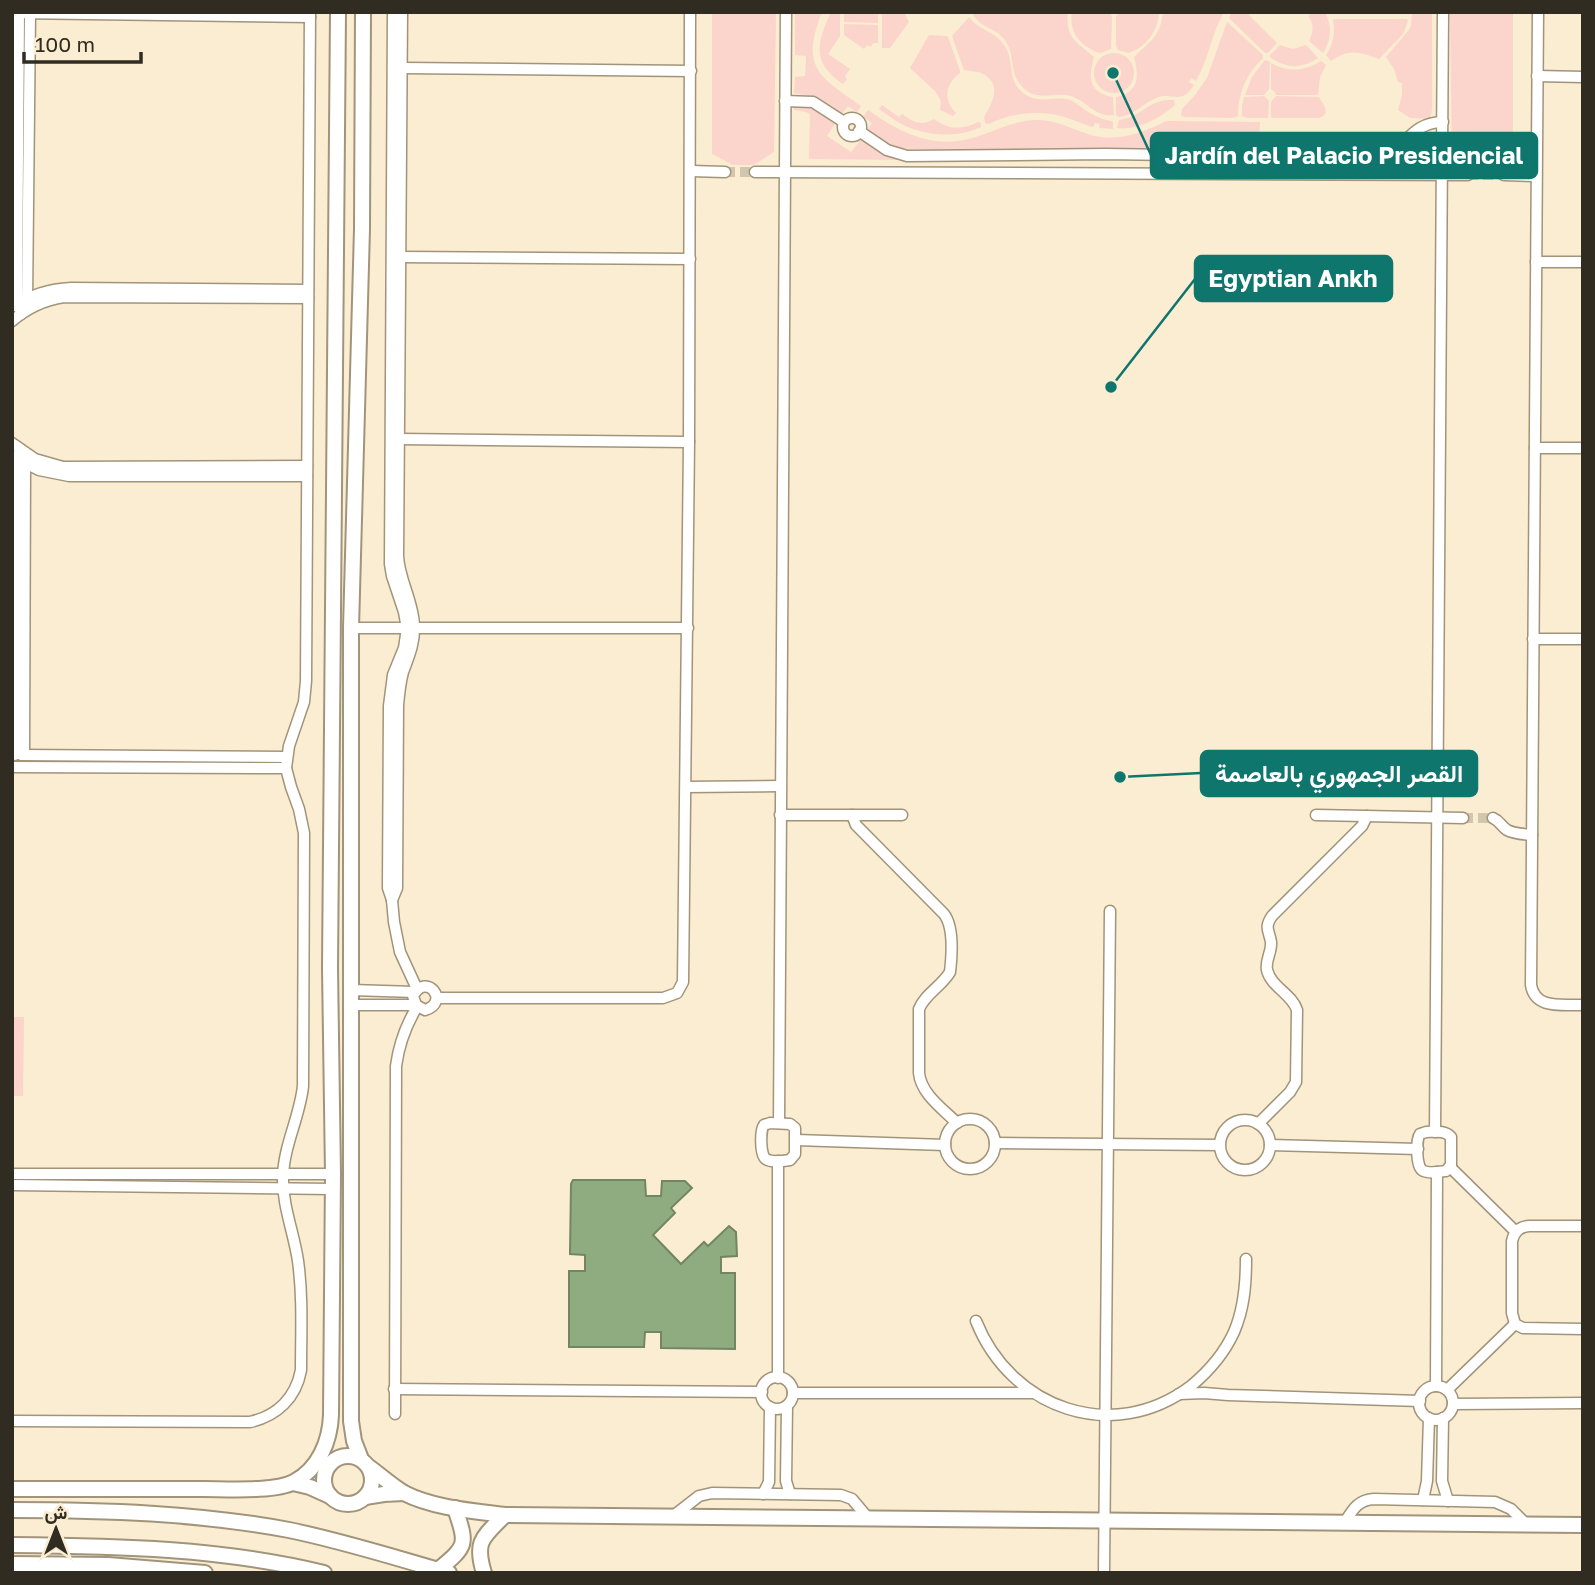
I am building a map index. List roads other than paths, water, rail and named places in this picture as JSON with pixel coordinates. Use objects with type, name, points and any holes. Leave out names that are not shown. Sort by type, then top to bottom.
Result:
[{"type":"street","points":[[330,1496],[324,1482],[324,1462],[331,1415],[333,1181],[330,968],[338,12]]},
{"type":"street","points":[[363,12],[362,229],[351,628],[351,1421],[354,1440],[371,1472],[371,1488],[365,1497]]},
{"type":"street","points":[[393,12],[389,557],[391,576],[411,628]]},
{"type":"street","points":[[402,12],[398,561],[412,611],[413,646],[401,680],[398,705],[397,888],[392,900],[400,952],[416,991],[413,999],[417,1006]]},
{"type":"street","points":[[437,998],[668,998],[682,986],[688,628],[690,12]]},
{"type":"street","points":[[779,1123],[786,12]]},
{"type":"street","points":[[1435,1132],[1443,12]]},
{"type":"street","points":[[1538,12],[1531,985],[1532,993],[1544,1003],[1583,1005]]},
{"type":"street","points":[[12,1420],[250,1422],[279,1409],[294,1391],[301,1370],[299,1267],[283,1188],[283,1175],[300,1105],[303,1072],[304,833],[286,762],[306,691],[310,15],[15,13],[18,37],[20,309]]},
{"type":"street","points":[[20,309],[30,13]]},
{"type":"street","points":[[18,37],[30,36]]},
{"type":"street","points":[[402,68],[691,71]]},
{"type":"street","points":[[1537,76],[1583,77]]},
{"type":"street","points":[[785,101],[813,102],[844,122],[843,129],[848,134],[855,135],[859,131],[887,150],[906,156],[1374,158],[1392,153],[1421,127],[1443,122]]},
{"type":"street","points":[[691,172],[725,172]]},
{"type":"street","points":[[755,172],[1468,175]]},
{"type":"street","points":[[1504,175],[1536,176]]},
{"type":"street","points":[[400,257],[690,258]]},
{"type":"street","points":[[1536,262],[1583,262]]},
{"type":"street","points":[[20,309],[53,289],[71,288],[308,294]]},
{"type":"street","points":[[398,439],[689,442]]},
{"type":"street","points":[[1535,448],[1583,448]]},
{"type":"street","points":[[286,762],[17,755],[19,454],[63,467],[307,471]]},
{"type":"street","points":[[351,628],[688,628]]},
{"type":"street","points":[[1533,639],[1583,639]]},
{"type":"street","points":[[333,683],[352,683]]},
{"type":"street","points":[[12,767],[286,762]]},
{"type":"street","points":[[686,787],[780,786]]},
{"type":"street","points":[[331,812],[351,812]]},
{"type":"street","points":[[780,815],[902,815]]},
{"type":"street","points":[[852,815],[856,825],[949,921],[950,972],[922,1002],[919,1009],[919,1073],[924,1089],[957,1123]]},
{"type":"street","points":[[1316,815],[1463,818]]},
{"type":"street","points":[[1258,1124],[1293,1089],[1298,1074],[1297,1010],[1294,1002],[1268,974],[1267,963],[1271,945],[1267,931],[1269,921],[1363,826],[1367,816]]},
{"type":"street","points":[[1493,818],[1509,831],[1532,835]]},
{"type":"street","points":[[1104,1573],[1110,911]]},
{"type":"street","points":[[424,986],[432,988],[437,998],[435,1005],[429,1009],[351,998],[416,991],[424,986]]},
{"type":"street","points":[[395,1414],[396,1066],[397,1053],[405,1029],[417,1006]]},
{"type":"street","points":[[972,1120],[989,1129],[995,1143],[991,1158],[973,1169],[954,1163],[947,1155],[945,1144],[950,1130],[957,1123],[972,1120]]},
{"type":"street","points":[[1249,1120],[1258,1124],[1266,1131],[1270,1145],[1269,1155],[1263,1163],[1246,1171],[1227,1164],[1219,1145],[1223,1132],[1235,1122],[1249,1120]]},
{"type":"street","points":[[765,1124],[794,1126],[796,1140],[792,1159],[778,1161],[764,1157],[762,1128],[765,1124]]},
{"type":"street","points":[[1435,1132],[1446,1133],[1451,1137],[1450,1167],[1446,1171],[1424,1171],[1418,1163],[1419,1138],[1421,1133],[1435,1132]]},
{"type":"street","points":[[796,1140],[945,1144]]},
{"type":"street","points":[[995,1143],[1219,1145]]},
{"type":"street","points":[[1270,1145],[1418,1149]]},
{"type":"street","points":[[778,1161],[778,1378]]},
{"type":"street","points":[[1450,1167],[1516,1232]]},
{"type":"street","points":[[1436,1387],[1437,1172]]},
{"type":"street","points":[[12,1174],[283,1175],[333,1181]]},
{"type":"street","points":[[12,1185],[283,1188],[333,1181]]},
{"type":"street","points":[[1583,1226],[1529,1226],[1516,1232],[1512,1241],[1512,1316],[1515,1324],[1526,1329],[1583,1329]]},
{"type":"street","points":[[976,1321],[987,1345],[1008,1373],[1033,1393],[1063,1407],[1085,1413],[1106,1415],[1140,1411],[1162,1404],[1179,1394],[1203,1376],[1227,1346],[1238,1323],[1244,1298],[1247,1259]]},
{"type":"street","points":[[1447,1390],[1515,1324]]},
{"type":"street","points":[[1002,1393],[1007,1384],[1008,1373]]},
{"type":"street","points":[[1203,1376],[1212,1393]]},
{"type":"street","points":[[778,1378],[789,1383],[793,1393],[791,1401],[778,1409],[763,1401],[762,1392],[767,1382],[778,1378]]},
{"type":"street","points":[[1436,1387],[1447,1390],[1452,1396],[1451,1411],[1443,1418],[1429,1418],[1423,1413],[1420,1401],[1425,1391],[1436,1387]]},
{"type":"street","points":[[394,1389],[762,1392]]},
{"type":"street","points":[[793,1393],[1033,1393]]},
{"type":"street","points":[[1179,1394],[1420,1401]]},
{"type":"street","points":[[1453,1404],[1583,1403]]},
{"type":"street","points":[[786,1406],[786,1481],[790,1494]]},
{"type":"street","points":[[763,1494],[769,1482],[770,1407]]},
{"type":"street","points":[[1423,1500],[1427,1476],[1429,1418]]},
{"type":"street","points":[[1443,1418],[1443,1489],[1448,1501]]},
{"type":"street","points":[[769,1419],[786,1420]]},
{"type":"street","points":[[293,1483],[324,1462],[351,1455],[404,1493],[436,1504],[505,1515],[1583,1525]]},
{"type":"street","points":[[769,1468],[786,1468]]},
{"type":"street","points":[[1427,1476],[1435,1473],[1443,1476]]},
{"type":"street","points":[[12,1489],[243,1489],[293,1483],[310,1487],[339,1502],[350,1504],[365,1497],[404,1493]]},
{"type":"street","points":[[59,1489],[59,1510]]},
{"type":"street","points":[[671,1517],[705,1494],[790,1494],[847,1496],[868,1518]]},
{"type":"street","points":[[1345,1522],[1355,1507],[1366,1500],[1423,1500],[1499,1503],[1526,1524]]},
{"type":"street","points":[[12,1510],[181,1516],[264,1526],[342,1542],[443,1571],[463,1545],[463,1532],[455,1508]]},
{"type":"street","points":[[484,1573],[479,1556],[481,1542],[505,1515]]},
{"type":"street","points":[[12,1545],[98,1545],[168,1549],[271,1561],[324,1573]]},
{"type":"street","points":[[12,1564],[108,1564],[205,1573]]},
{"type":"tunnel","points":[[725,172],[755,172]]},
{"type":"tunnel","points":[[1468,175],[1504,175]]},
{"type":"tunnel","points":[[1463,818],[1493,818]]},
{"type":"place","name":"Jardín del Palacio Presidencial","points":[[1113,73]]},
{"type":"place","name":"Egyptian Ankh","points":[[1111,387]]},
{"type":"place","name":"القصر الجمهوري بالعاصمة","points":[[1120,777]]}]
